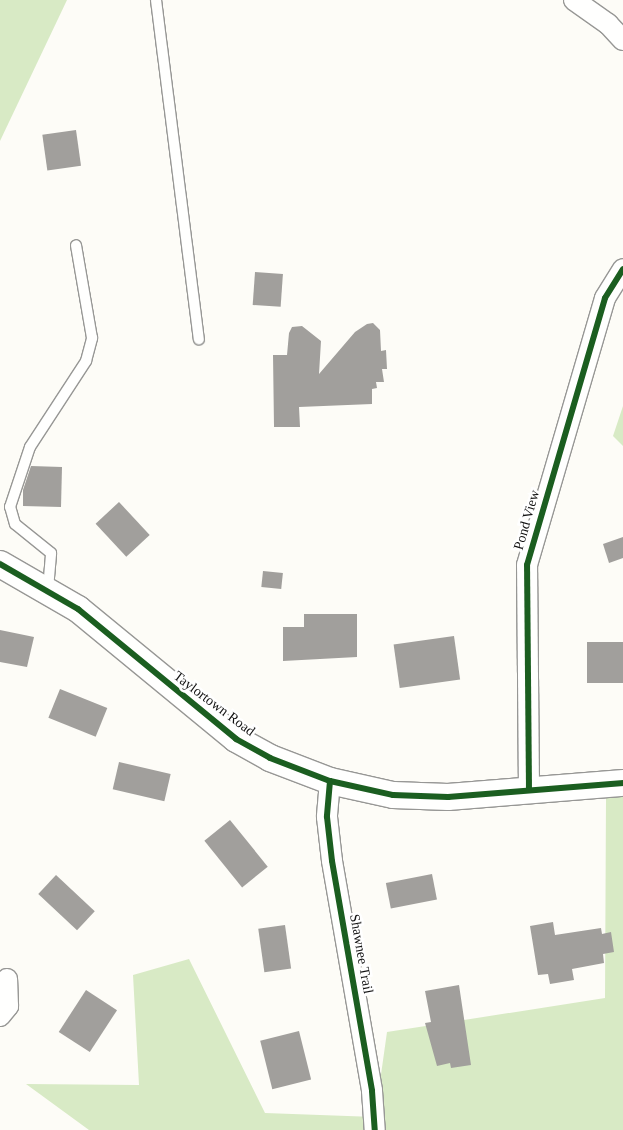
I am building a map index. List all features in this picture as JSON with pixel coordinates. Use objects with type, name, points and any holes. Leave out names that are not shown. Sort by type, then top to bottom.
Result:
[{"type":"street","points":[[574,0],[608,24],[623,40]]},
{"type":"street","name":"Pond View","points":[[529,790],[527,565],[605,298],[623,269]]},
{"type":"street","name":"Taylortown Road","points":[[0,564],[48,589],[78,609],[236,739],[270,758],[330,781],[413,796],[481,796],[529,790],[623,783]]},
{"type":"street","name":"Shawnee Trail","points":[[330,781],[327,816],[332,862],[372,1090],[375,1130]]},
{"type":"street","points":[[0,1016],[8,1006],[7,979]]},
{"type":"lane","points":[[156,0],[199,339]]},
{"type":"lane","points":[[48,589],[51,554],[14,524],[10,507],[30,447],[86,361],[92,338],[76,245]]},
{"type":"green space","points":[[0,0],[67,0],[0,141]]},
{"type":"green space","points":[[623,406],[623,446],[613,436]]},
{"type":"green space","points":[[623,796],[623,1130],[89,1130],[26,1084],[139,1085],[133,975],[189,959],[265,1113],[375,1117],[387,1032],[605,998],[606,797]]},
{"type":"building","points":[[76,130],[81,166],[47,170],[42,135]]},
{"type":"building","points":[[255,272],[283,274],[281,307],[253,305]]},
{"type":"building","points":[[373,323],[380,330],[381,351],[386,350],[387,369],[382,369],[384,382],[376,382],[377,388],[372,389],[372,404],[299,407],[300,427],[274,427],[273,355],[287,355],[289,333],[292,327],[302,326],[321,341],[319,374],[355,332],[367,324]]},
{"type":"building","points":[[31,466],[62,467],[61,507],[23,506],[23,490]]},
{"type":"building","points":[[119,502],[150,535],[126,557],[96,524]]},
{"type":"building","points":[[623,537],[623,558],[609,563],[603,544]]},
{"type":"building","points":[[263,571],[283,573],[281,589],[261,587]]},
{"type":"building","points":[[304,614],[357,614],[357,657],[283,661],[283,627],[304,627]]},
{"type":"building","points":[[0,630],[34,637],[27,667],[0,662]]},
{"type":"building","points":[[454,636],[460,680],[400,688],[394,644]]},
{"type":"building","points":[[587,642],[623,642],[623,683],[587,683]]},
{"type":"building","points":[[60,689],[107,708],[96,737],[48,718]]},
{"type":"building","points":[[119,762],[171,774],[164,801],[113,789]]},
{"type":"building","points":[[230,820],[268,867],[242,887],[204,841]]},
{"type":"building","points":[[432,874],[437,900],[391,908],[386,883]]},
{"type":"building","points":[[56,875],[95,911],[77,930],[38,894]]},
{"type":"building","points":[[553,922],[555,935],[601,928],[602,934],[611,932],[614,952],[603,954],[604,963],[572,969],[574,980],[550,984],[548,974],[538,975],[530,926]]},
{"type":"building","points":[[285,925],[291,969],[264,972],[258,929]]},
{"type":"building","points":[[459,985],[471,1065],[451,1068],[450,1063],[437,1066],[425,1023],[431,1022],[425,991]]},
{"type":"building","points":[[86,990],[117,1010],[90,1052],[59,1032]]},
{"type":"building","points":[[299,1031],[311,1080],[272,1089],[260,1041]]},
{"type":"cycle path","points":[[529,790],[527,565],[605,298],[623,269]]},
{"type":"cycle path","points":[[0,564],[78,609],[236,739],[270,758],[330,781],[393,795],[448,797],[623,783]]},
{"type":"cycle path","points":[[330,781],[327,817],[332,861],[372,1091],[375,1130]]}]
